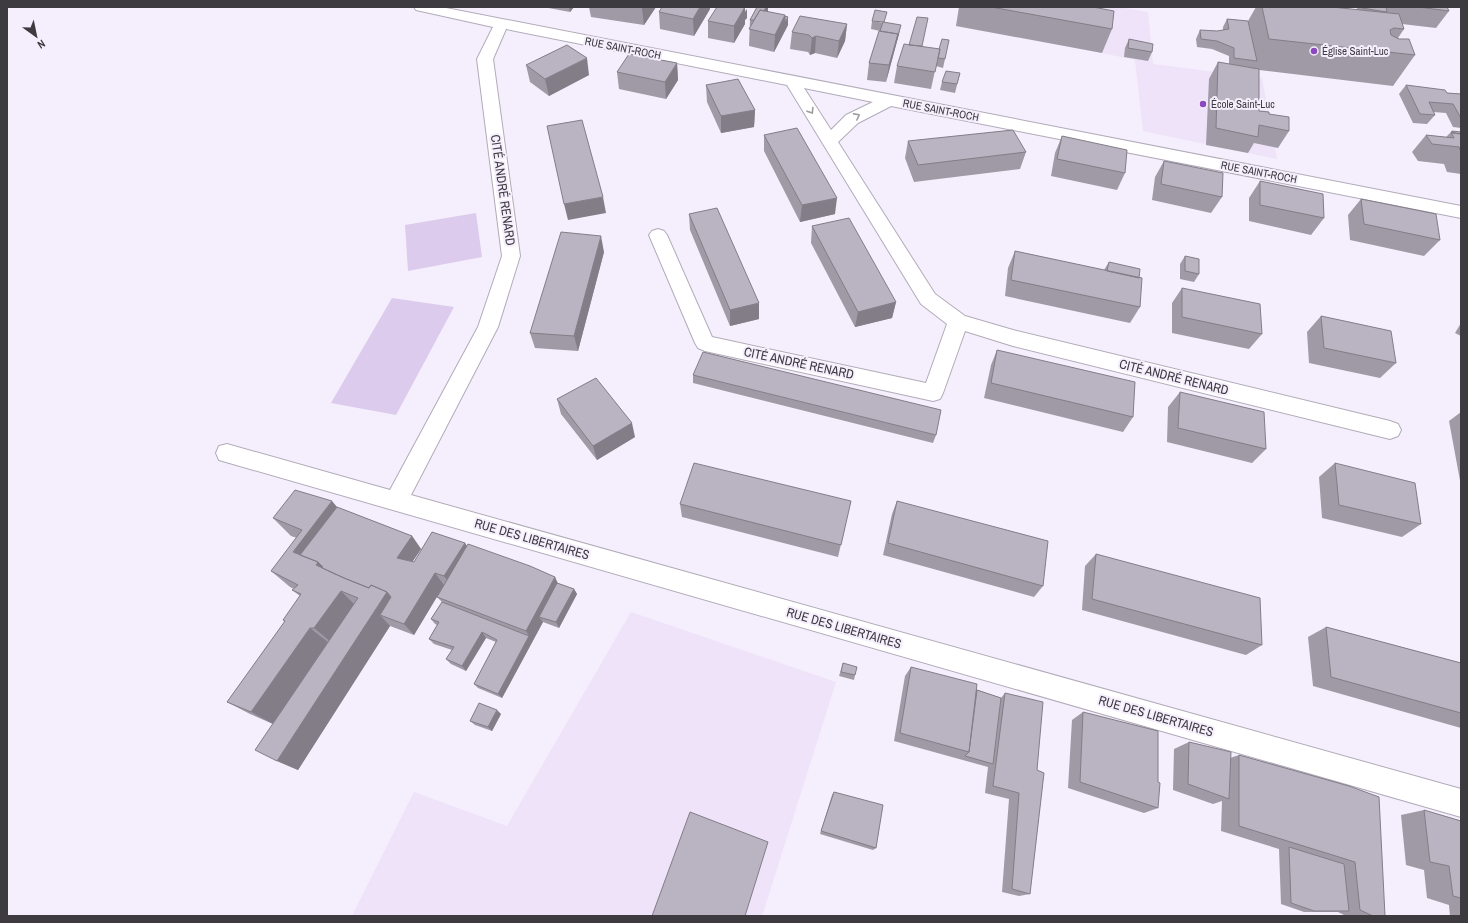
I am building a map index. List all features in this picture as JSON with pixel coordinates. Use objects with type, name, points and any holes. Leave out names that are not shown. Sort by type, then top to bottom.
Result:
[{"type":"street","name":"RUE SAINT-ROCH","points":[[421,7],[501,24],[1461,212]]},
{"type":"street","name":"CITÉ ANDRÉ RENARD","points":[[396,501],[488,327],[511,256],[485,59],[501,24]]},
{"type":"street","name":"CITÉ ANDRÉ RENARD","points":[[792,81],[928,300],[958,322],[1013,338],[1390,430]]},
{"type":"street","points":[[830,140],[852,119],[890,100]]},
{"type":"street","name":"CITÉ ANDRÉ RENARD","points":[[658,235],[705,343],[933,393],[958,322]]},
{"type":"street","name":"RUE DES LIBERTAIRES","points":[[227,453],[1461,802]]},
{"type":"shaded area","name":"École Saint-Luc","points":[[959,7],[1118,7],[1148,12],[1153,64],[1262,78],[1277,159],[1143,131],[1135,60],[956,26]]},
{"type":"shaded area","points":[[476,213],[482,257],[408,271],[405,225]]},
{"type":"shaded area","points":[[392,298],[454,307],[396,415],[331,403]]},
{"type":"shaded area","points":[[631,612],[836,682],[762,916],[352,916],[414,792],[507,826]]},
{"type":"building","points":[[662,7],[700,7],[693,19],[659,12]]},
{"type":"building","points":[[717,7],[745,7],[734,26],[708,21]]},
{"type":"building","points":[[757,7],[766,7],[764,11],[760,10],[754,20],[750,20]]},
{"type":"building","points":[[991,7],[1093,7],[1114,11],[1112,29]]},
{"type":"building","points":[[1262,7],[1332,7],[1399,14],[1404,29],[1394,28],[1390,30],[1391,35],[1399,39],[1409,39],[1415,55],[1269,39]]},
{"type":"building","points":[[1386,7],[1387,12],[1362,8]]},
{"type":"building","points":[[1418,7],[1447,7],[1449,11]]},
{"type":"building","points":[[760,10],[785,15],[775,35],[749,29]]},
{"type":"building","points":[[875,10],[887,12],[884,22],[872,21]]},
{"type":"building","points":[[785,16],[788,17],[785,23]]},
{"type":"building","points":[[800,16],[847,24],[839,41],[816,36],[812,38],[809,35],[792,32]]},
{"type":"building","points":[[917,17],[928,18],[922,46],[909,45]]},
{"type":"building","points":[[1227,19],[1248,21],[1257,61],[1234,58],[1234,48],[1217,41],[1201,39],[1200,30],[1217,31],[1229,29]]},
{"type":"building","points":[[883,22],[901,25],[896,42],[898,34],[880,31]]},
{"type":"building","points":[[879,31],[898,34],[889,65],[869,63]]},
{"type":"building","points":[[942,39],[949,40],[945,59],[938,58]]},
{"type":"building","points":[[1129,39],[1153,44],[1152,52],[1128,48]]},
{"type":"building","points":[[904,44],[940,49],[935,72],[897,66]]},
{"type":"building","points":[[567,45],[587,58],[545,79],[526,65]]},
{"type":"building","points":[[629,54],[677,63],[665,82],[617,72]]},
{"type":"building","points":[[1218,62],[1259,69],[1259,111],[1289,117],[1289,131],[1259,125],[1258,137],[1216,128]]},
{"type":"building","points":[[946,71],[960,73],[957,84],[942,82]]},
{"type":"building","points":[[738,79],[755,110],[721,116],[706,85]]},
{"type":"building","points":[[1406,85],[1445,90],[1447,93],[1461,94],[1461,118],[1453,104],[1429,102],[1435,115],[1420,114]]},
{"type":"building","points":[[582,120],[603,197],[564,204],[547,126]]},
{"type":"building","points":[[797,128],[837,198],[802,205],[764,135]]},
{"type":"building","points":[[1013,130],[1026,152],[918,165],[908,141]]},
{"type":"building","points":[[1452,131],[1461,132],[1461,134],[1452,133]]},
{"type":"building","points":[[1451,132],[1461,134],[1461,152],[1459,147],[1432,144],[1426,135],[1454,138]]},
{"type":"building","points":[[1062,136],[1127,150],[1125,173],[1057,159]]},
{"type":"building","points":[[1164,161],[1223,173],[1222,197],[1161,184]]},
{"type":"building","points":[[1260,181],[1323,194],[1324,218],[1260,205]]},
{"type":"building","points":[[1361,199],[1436,214],[1440,240],[1364,224]]},
{"type":"building","points":[[717,208],[759,303],[730,310],[689,214]]},
{"type":"building","points":[[849,218],[896,302],[858,312],[812,226]]},
{"type":"building","points":[[561,232],[601,236],[574,336],[530,333]]},
{"type":"building","points":[[1015,251],[1142,278],[1140,307],[1011,280]]},
{"type":"building","points":[[1185,256],[1199,259],[1199,274],[1185,271]]},
{"type":"building","points":[[1109,262],[1140,269],[1139,278],[1107,271]]},
{"type":"building","points":[[1182,288],[1260,304],[1262,334],[1182,317]]},
{"type":"building","points":[[1321,316],[1391,331],[1396,363],[1324,348]]},
{"type":"building","points":[[997,350],[1135,382],[1133,417],[991,383]]},
{"type":"building","points":[[703,352],[941,410],[936,435],[693,375]]},
{"type":"building","points":[[596,378],[632,423],[593,446],[557,399]]},
{"type":"building","points":[[1180,392],[1264,412],[1266,449],[1178,428]]},
{"type":"building","points":[[694,463],[851,501],[841,545],[680,504]]},
{"type":"building","points":[[1335,463],[1415,483],[1421,524],[1339,505]]},
{"type":"building","points":[[295,490],[332,501],[293,552],[318,562],[316,565],[344,578],[369,588],[371,585],[387,592],[277,761],[255,750],[358,598],[341,591],[314,628],[310,628],[251,712],[227,702],[285,621],[283,620],[301,594],[292,590],[298,585],[271,571],[302,530],[273,518]]},
{"type":"building","points":[[897,501],[1048,541],[1043,586],[888,543]]},
{"type":"building","points":[[337,507],[412,536],[397,558],[414,562],[432,532],[465,543],[444,576],[435,573],[404,624],[380,615],[391,597],[387,592],[371,585],[369,588],[344,578],[322,568],[323,567],[318,562],[300,555]]},
{"type":"building","points":[[468,544],[530,566],[555,577],[526,631],[437,597]]},
{"type":"building","points":[[1096,554],[1260,598],[1262,645],[1092,599]]},
{"type":"building","points":[[557,583],[574,589],[556,622],[539,617]]},
{"type":"building","points":[[442,602],[529,636],[498,694],[474,684],[497,640],[482,632],[462,666],[446,659],[454,647],[429,639],[439,622],[431,619]]},
{"type":"building","points":[[1326,627],[1461,663],[1461,713],[1331,677]]},
{"type":"building","points":[[843,663],[857,667],[855,675],[841,672]]},
{"type":"building","points":[[911,667],[977,684],[969,752],[900,733]]},
{"type":"building","points":[[977,690],[1001,698],[993,764],[965,756],[969,752]]},
{"type":"building","points":[[1005,693],[1043,702],[1037,770],[1044,773],[1030,894],[1012,889],[1019,793],[993,786]]},
{"type":"building","points":[[479,703],[497,710],[488,727],[470,721]]},
{"type":"building","points":[[1083,712],[1158,731],[1158,782],[1160,783],[1158,808],[1080,782]]},
{"type":"building","points":[[1189,742],[1231,752],[1229,799],[1188,784]]},
{"type":"building","points":[[1239,755],[1349,786],[1379,797],[1385,916],[1373,916],[1360,910],[1355,862],[1239,826]]},
{"type":"building","points":[[834,792],[883,805],[876,848],[821,831]]},
{"type":"building","points":[[1424,810],[1461,821],[1461,898],[1453,896],[1449,866],[1430,862]]},
{"type":"building","points":[[690,812],[768,842],[745,916],[652,916]]},
{"type":"building","points":[[1289,847],[1344,864],[1349,911],[1314,911],[1291,903]]},
{"type":"place","name":"Église Saint-Luc","points":[[1314,51]]},
{"type":"place","name":"École Saint-Luc","points":[[1203,104]]}]
